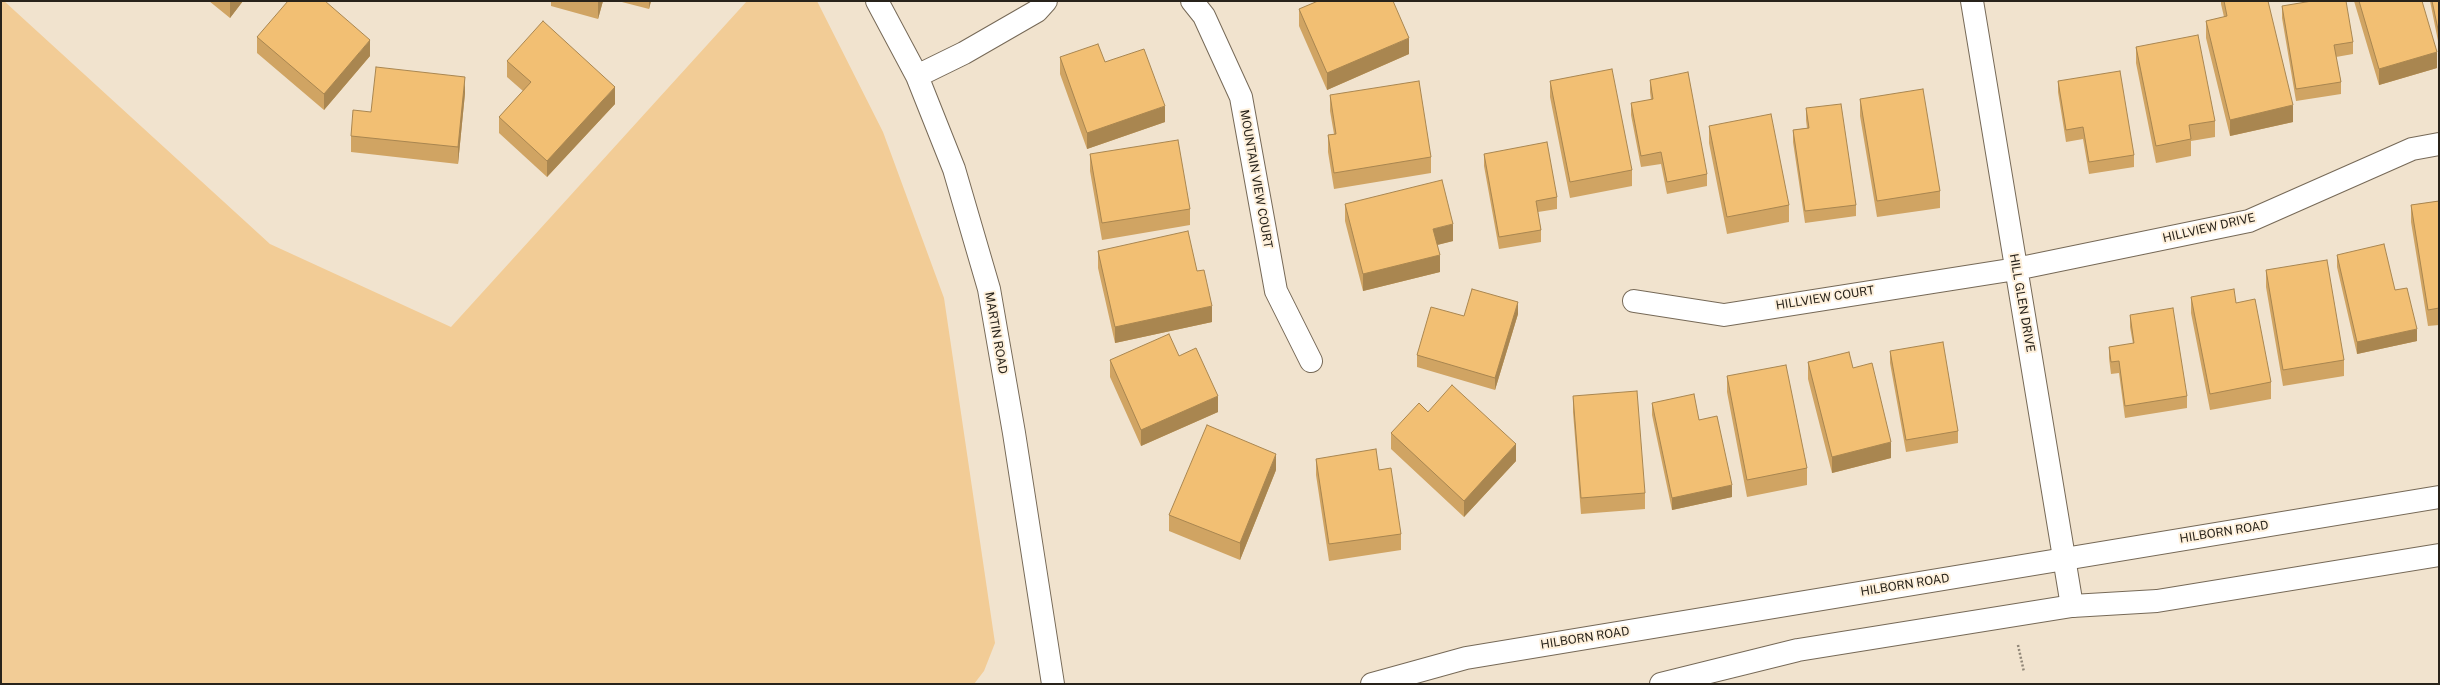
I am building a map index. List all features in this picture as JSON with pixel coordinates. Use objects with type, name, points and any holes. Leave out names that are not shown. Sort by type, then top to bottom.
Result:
[{"type":"street","name":"MARTIN ROAD","points":[[877,1],[917,76],[954,169],[989,289],[1014,433],[1053,684]]},
{"type":"street","points":[[917,76],[964,53],[1036,11],[1046,1]]},
{"type":"street","name":"MOUNTAIN VIEW COURT","points":[[1192,1],[1204,16],[1241,97],[1276,291],[1311,361]]},
{"type":"street","name":"HILL GLEN DRIVE","points":[[1972,1],[2072,606]]},
{"type":"street","name":"HILLVIEW DRIVE","points":[[2016,269],[2249,221],[2412,149],[2439,144]]},
{"type":"street","name":"HILLVIEW COURT","points":[[1634,301],[1724,315],[2016,269]]},
{"type":"street","name":"HILBORN ROAD","points":[[1372,684],[1466,658],[2439,497]]},
{"type":"street","points":[[1661,684],[1798,650],[2072,606],[2158,601],[2439,555]]},
{"type":"shaded area","points":[[1,1],[4,1],[270,244],[451,327],[747,1],[817,1],[883,132],[944,298],[995,643],[984,671],[974,684],[1,684]]},
{"type":"building","points":[[288,1],[325,1],[370,40],[324,94],[257,37]]},
{"type":"building","points":[[1318,1],[1393,1],[1409,38],[1327,73],[1299,9]]},
{"type":"building","points":[[2224,1],[2268,1],[2293,105],[2230,120],[2206,21],[2227,16]]},
{"type":"building","points":[[2312,1],[2346,1],[2353,42],[2334,45],[2341,82],[2296,89],[2282,6]]},
{"type":"building","points":[[2359,1],[2422,1],[2437,52],[2379,69]]},
{"type":"building","points":[[2432,1],[2439,1],[2439,34]]},
{"type":"building","points":[[543,21],[615,87],[547,161],[499,117],[531,82],[507,61]]},
{"type":"building","points":[[2198,35],[2215,121],[2189,125],[2191,139],[2156,146],[2136,47]]},
{"type":"building","points":[[1098,44],[1105,62],[1144,49],[1165,106],[1087,133],[1060,57]]},
{"type":"building","points":[[376,67],[465,77],[458,147],[351,136],[353,110],[371,112]]},
{"type":"building","points":[[1612,69],[1632,170],[1570,182],[1550,81]]},
{"type":"building","points":[[2120,71],[2134,155],[2089,162],[2083,127],[2066,130],[2058,81]]},
{"type":"building","points":[[1688,72],[1707,174],[1667,182],[1661,152],[1641,156],[1631,103],[1653,99],[1650,80]]},
{"type":"building","points":[[1419,81],[1431,157],[1334,173],[1328,135],[1336,134],[1330,95]]},
{"type":"building","points":[[1923,89],[1940,191],[1877,201],[1860,99]]},
{"type":"building","points":[[1841,104],[1856,205],[1805,211],[1793,130],[1809,128],[1806,108]]},
{"type":"building","points":[[1771,114],[1789,205],[1727,217],[1709,126]]},
{"type":"building","points":[[1178,140],[1190,209],[1102,223],[1090,154]]},
{"type":"building","points":[[1547,142],[1557,197],[1536,201],[1541,230],[1499,237],[1484,154]]},
{"type":"building","points":[[1442,180],[1453,224],[1433,229],[1440,255],[1363,274],[1345,204]]},
{"type":"building","points":[[2439,201],[2439,308],[2428,310],[2411,205]]},
{"type":"building","points":[[1188,231],[1197,271],[1204,270],[1212,306],[1115,327],[1098,251]]},
{"type":"building","points":[[2384,244],[2395,290],[2407,288],[2417,329],[2357,342],[2337,255]]},
{"type":"building","points":[[2327,260],[2344,360],[2283,370],[2266,270]]},
{"type":"building","points":[[1472,289],[1518,302],[1495,378],[1417,355],[1431,307],[1464,316]]},
{"type":"building","points":[[2234,289],[2236,303],[2255,299],[2271,382],[2210,394],[2191,297]]},
{"type":"building","points":[[2173,308],[2187,396],[2125,406],[2119,361],[2111,362],[2109,347],[2134,343],[2130,315]]},
{"type":"building","points":[[1169,334],[1179,356],[1196,348],[1218,396],[1141,430],[1110,360]]},
{"type":"building","points":[[1943,342],[1958,431],[1906,440],[1890,351]]},
{"type":"building","points":[[1849,352],[1853,368],[1872,363],[1891,442],[1832,457],[1808,362]]},
{"type":"building","points":[[1786,365],[1807,468],[1747,480],[1727,376]]},
{"type":"building","points":[[1452,385],[1516,444],[1464,501],[1391,433],[1419,403],[1428,412]]},
{"type":"building","points":[[1637,391],[1645,493],[1581,498],[1573,396]]},
{"type":"building","points":[[1694,394],[1699,420],[1717,416],[1732,485],[1672,498],[1652,403]]},
{"type":"building","points":[[1207,425],[1276,454],[1240,543],[1169,515]]},
{"type":"building","points":[[1376,449],[1379,470],[1391,468],[1401,534],[1329,544],[1316,459]]}]
